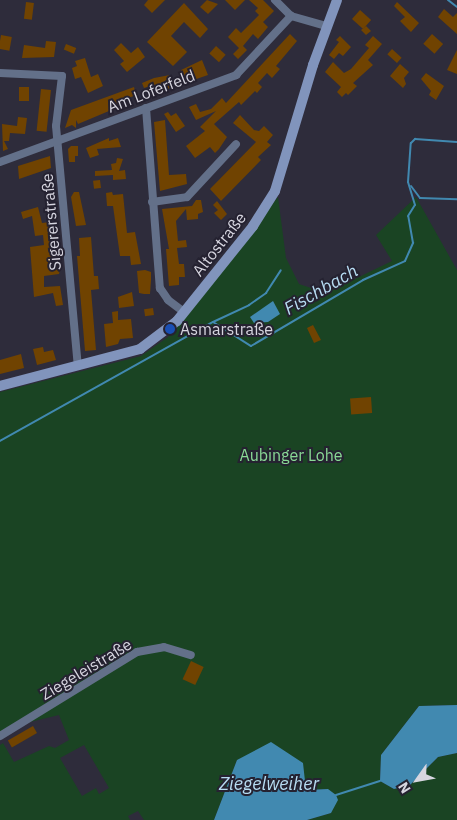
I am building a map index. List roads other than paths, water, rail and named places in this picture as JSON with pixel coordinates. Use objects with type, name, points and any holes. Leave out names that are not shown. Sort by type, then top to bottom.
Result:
[{"type":"main road","name":"Altostraße","points":[[0,386],[140,349],[165,333],[184,312],[253,226],[275,191],[336,0]]},
{"type":"street","points":[[275,0],[291,16],[327,26]]},
{"type":"street","name":"Am Loferfeld","points":[[0,162],[238,73],[291,16]]},
{"type":"street","name":"Sigererstraße","points":[[0,73],[62,76],[56,126],[78,366]]},
{"type":"street","points":[[146,108],[160,288],[168,300],[184,312]]},
{"type":"street","points":[[152,202],[187,197],[236,144]]},
{"type":"street","name":"Ziegeleistraße","points":[[0,736],[137,652],[164,647],[191,655]]},
{"type":"water","points":[[273,301],[280,314],[268,322],[254,323],[250,317]]},
{"type":"water","points":[[457,705],[457,753],[438,757],[410,785],[394,789],[380,781],[381,755],[419,706]]},
{"type":"water","name":"Ziegelweiher","points":[[271,742],[303,763],[306,790],[328,789],[336,795],[338,800],[331,813],[307,820],[214,820],[237,760]]},
{"type":"waterway","points":[[448,0],[457,7]]},
{"type":"waterway","name":"Fischbach","points":[[0,441],[213,322],[251,346],[363,280],[405,261],[413,243],[408,216],[415,205],[408,182],[411,143],[415,139],[457,142]]},
{"type":"waterway","points":[[411,186],[420,198],[457,199]]},
{"type":"waterway","points":[[213,322],[249,305],[266,293],[281,270]]},
{"type":"waterway","points":[[336,795],[380,781]]},
{"type":"place","name":"Asmarstraße","points":[[170,329]]},
{"type":"park label","name":"Aubinger Lohe","points":[[291,455]]}]
